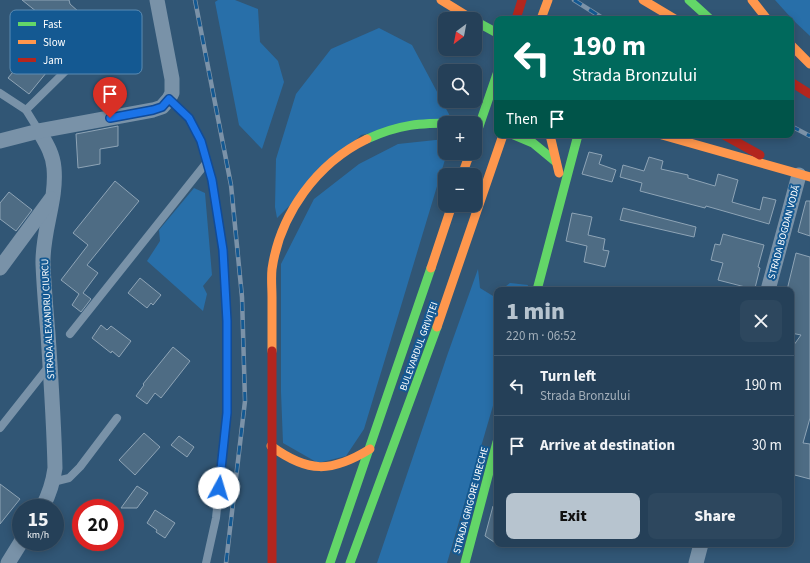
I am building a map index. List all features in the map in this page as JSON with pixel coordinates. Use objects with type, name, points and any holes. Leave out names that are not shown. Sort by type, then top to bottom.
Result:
[{"type":"main road","points":[[441,0],[461,12]]},
{"type":"main road","points":[[517,16],[522,0]]},
{"type":"main road","points":[[542,16],[548,0]]},
{"type":"main road","points":[[643,0],[669,16]]},
{"type":"main road","points":[[689,0],[707,16]]},
{"type":"main road","points":[[752,0],[765,16]]},
{"type":"main road","points":[[482,25],[494,31]]},
{"type":"main road","points":[[794,49],[810,64]]},
{"type":"main road","points":[[482,118],[494,83]]},
{"type":"main road","points":[[794,84],[810,94]]},
{"type":"main road","points":[[794,92],[810,101]]},
{"type":"main road","points":[[272,563],[272,270],[277,244],[291,211],[300,196],[312,180],[340,154],[370,137],[387,130],[409,124],[438,122]]},
{"type":"main road","points":[[482,126],[492,127]]},
{"type":"main road","name":"BULEVARDUL GRIVIȚEI","points":[[350,563],[453,283],[501,138]]},
{"type":"main road","points":[[521,138],[533,143],[556,162]]},
{"type":"main road","points":[[551,138],[564,190]]},
{"type":"main road","points":[[538,287],[577,138]]},
{"type":"main road","points":[[672,138],[801,175]]},
{"type":"main road","points":[[730,138],[801,175]]},
{"type":"main road","name":"BULEVARDUL GRIVIȚEI","points":[[330,563],[450,212]]},
{"type":"main road","points":[[272,446],[292,460],[307,466],[323,467],[341,465],[356,459],[370,449]]},
{"type":"main road","name":"STRADA GRIGORE URECHE","points":[[465,563],[494,453]]},
{"type":"main road","points":[[356,544],[359,563]]},
{"type":"street","points":[[0,141],[39,131],[153,110],[162,107],[169,99],[172,92],[172,79],[157,0]]},
{"type":"street","name":"STRADA ALEXANDRU CIURCU","points":[[39,131],[53,158],[54,169],[53,196],[44,244],[43,264],[55,462],[53,482],[46,499]]},
{"type":"street","name":"STRADA BOGDAN VODĂ","points":[[769,287],[801,175]]},
{"type":"street","points":[[0,268],[53,196]]},
{"type":"street","points":[[696,563],[700,547]]},
{"type":"street","points":[[8,563],[15,551]]},
{"type":"lane","points":[[26,110],[63,74]]},
{"type":"lane","points":[[0,93],[26,110],[39,131]]},
{"type":"lane","points":[[169,99],[189,118],[201,141],[212,180],[223,250],[227,321],[227,413],[216,518],[206,563]]},
{"type":"lane","points":[[70,334],[208,162]]},
{"type":"lane","points":[[0,428],[50,364]]},
{"type":"lane","points":[[53,482],[70,478],[117,418]]},
{"type":"shaded area","points":[[218,0],[235,0],[258,9],[260,42],[278,61],[284,82],[262,149],[239,125],[215,2]]},
{"type":"shaded area","points":[[775,0],[810,0],[810,36],[794,21],[794,16],[789,16]]},
{"type":"shaded area","points":[[379,28],[412,45],[438,94],[438,108],[446,108],[450,116],[438,116],[438,120],[361,135],[277,218],[275,207],[276,159],[296,94],[331,49]]},
{"type":"shaded area","points":[[438,140],[438,160],[445,160],[442,168],[438,168],[438,183],[364,429],[346,456],[318,463],[283,443],[281,392],[281,264],[314,199],[359,164],[398,144]]},
{"type":"shaded area","points":[[194,188],[205,193],[212,275],[203,286],[207,294],[203,311],[147,261],[160,241],[159,230]]},
{"type":"shaded area","points":[[478,269],[480,288],[494,296],[494,402],[447,563],[377,563]]},
{"type":"shaded area","points":[[510,283],[528,285],[528,287],[505,287]]},
{"type":"building","points":[[22,0],[69,0],[70,4],[77,10],[34,10]]},
{"type":"building","points":[[11,74],[45,74],[29,94],[8,78]]},
{"type":"building","points":[[118,126],[118,146],[100,149],[100,164],[78,168],[76,134]]},
{"type":"building","points":[[589,152],[602,155],[599,164],[616,170],[612,182],[582,174]]},
{"type":"building","points":[[649,157],[663,161],[661,169],[688,175],[688,178],[715,186],[718,174],[738,180],[732,202],[760,210],[763,197],[776,200],[769,224],[706,206],[705,208],[640,191],[642,183],[620,177],[623,165],[644,171]]},
{"type":"building","points":[[115,181],[139,201],[87,265],[98,273],[83,293],[91,299],[81,312],[72,305],[79,294],[61,280],[88,245],[73,233]]},
{"type":"building","points":[[9,192],[32,210],[16,231],[0,219],[0,203]]},
{"type":"building","points":[[806,201],[810,201],[810,236],[798,232]]},
{"type":"building","points":[[623,208],[696,227],[694,237],[620,220]]},
{"type":"building","points":[[572,213],[592,217],[588,235],[605,239],[603,250],[609,251],[605,267],[584,262],[587,246],[566,241]]},
{"type":"building","points":[[723,234],[764,245],[758,267],[760,268],[755,287],[745,287],[718,280],[723,263],[711,260],[715,244],[720,245]]},
{"type":"building","points":[[796,253],[810,257],[810,418],[803,443],[810,444],[810,479],[794,475],[794,345],[801,335],[794,334],[794,287],[788,287]]},
{"type":"building","points":[[140,278],[161,295],[153,305],[151,303],[147,308],[128,293]]},
{"type":"building","points":[[101,325],[107,330],[111,326],[131,341],[119,357],[112,351],[111,353],[92,338]]},
{"type":"building","points":[[173,347],[190,361],[161,398],[155,393],[147,404],[136,396],[144,385],[143,384]]},
{"type":"building","points":[[144,433],[160,447],[135,475],[119,460]]},
{"type":"building","points":[[179,436],[194,447],[187,457],[171,445]]},
{"type":"building","points":[[0,484],[20,499],[12,499],[12,509],[0,524]]},
{"type":"building","points":[[137,486],[148,493],[137,508],[124,508],[124,504]]},
{"type":"building","points":[[493,506],[494,506],[494,542],[485,536]]},
{"type":"building","points":[[155,510],[175,523],[165,538],[147,523]]},
{"type":"railway","points":[[195,0],[231,185],[242,297],[245,401],[226,563]]},
{"type":"railway","points":[[574,0],[599,16]]},
{"type":"railway","points":[[794,128],[810,136]]},
{"type":"traffic: fast","points":[[689,0],[707,16]]},
{"type":"traffic: fast","points":[[482,25],[494,31]]},
{"type":"traffic: fast","points":[[482,118],[494,83]]},
{"type":"traffic: fast","points":[[367,139],[400,127],[438,123]]},
{"type":"traffic: fast","points":[[521,138],[533,143],[556,162]]},
{"type":"traffic: fast","points":[[538,287],[577,138]]},
{"type":"traffic: fast","points":[[330,563],[431,268]]},
{"type":"traffic: fast","points":[[350,563],[437,327]]},
{"type":"traffic: fast","points":[[465,563],[494,453]]},
{"type":"traffic: slow","points":[[441,0],[461,12]]},
{"type":"traffic: slow","points":[[542,16],[548,0]]},
{"type":"traffic: slow","points":[[643,0],[670,16]]},
{"type":"traffic: slow","points":[[752,0],[765,16]]},
{"type":"traffic: slow","points":[[794,48],[810,64]]},
{"type":"traffic: slow","points":[[437,327],[502,138]]},
{"type":"traffic: slow","points":[[551,138],[559,173]]},
{"type":"traffic: slow","points":[[673,138],[810,177]]},
{"type":"traffic: slow","points":[[272,351],[272,269],[276,249],[283,229],[292,210],[317,176],[349,149],[367,139]]},
{"type":"traffic: slow","points":[[465,168],[467,160]]},
{"type":"traffic: slow","points":[[431,268],[450,212]]},
{"type":"traffic: slow","points":[[271,446],[284,455],[297,461],[320,467],[331,466],[343,462],[370,449]]},
{"type":"traffic: jam","points":[[517,16],[522,0]]},
{"type":"traffic: jam","points":[[794,84],[810,94]]},
{"type":"traffic: jam","points":[[729,138],[760,155]]},
{"type":"traffic: jam","points":[[272,351],[272,563]]},
{"type":"route","points":[[110,118],[153,110],[162,107],[169,99],[189,118],[201,141],[208,162],[223,250],[227,321],[227,413],[219,488]]}]
